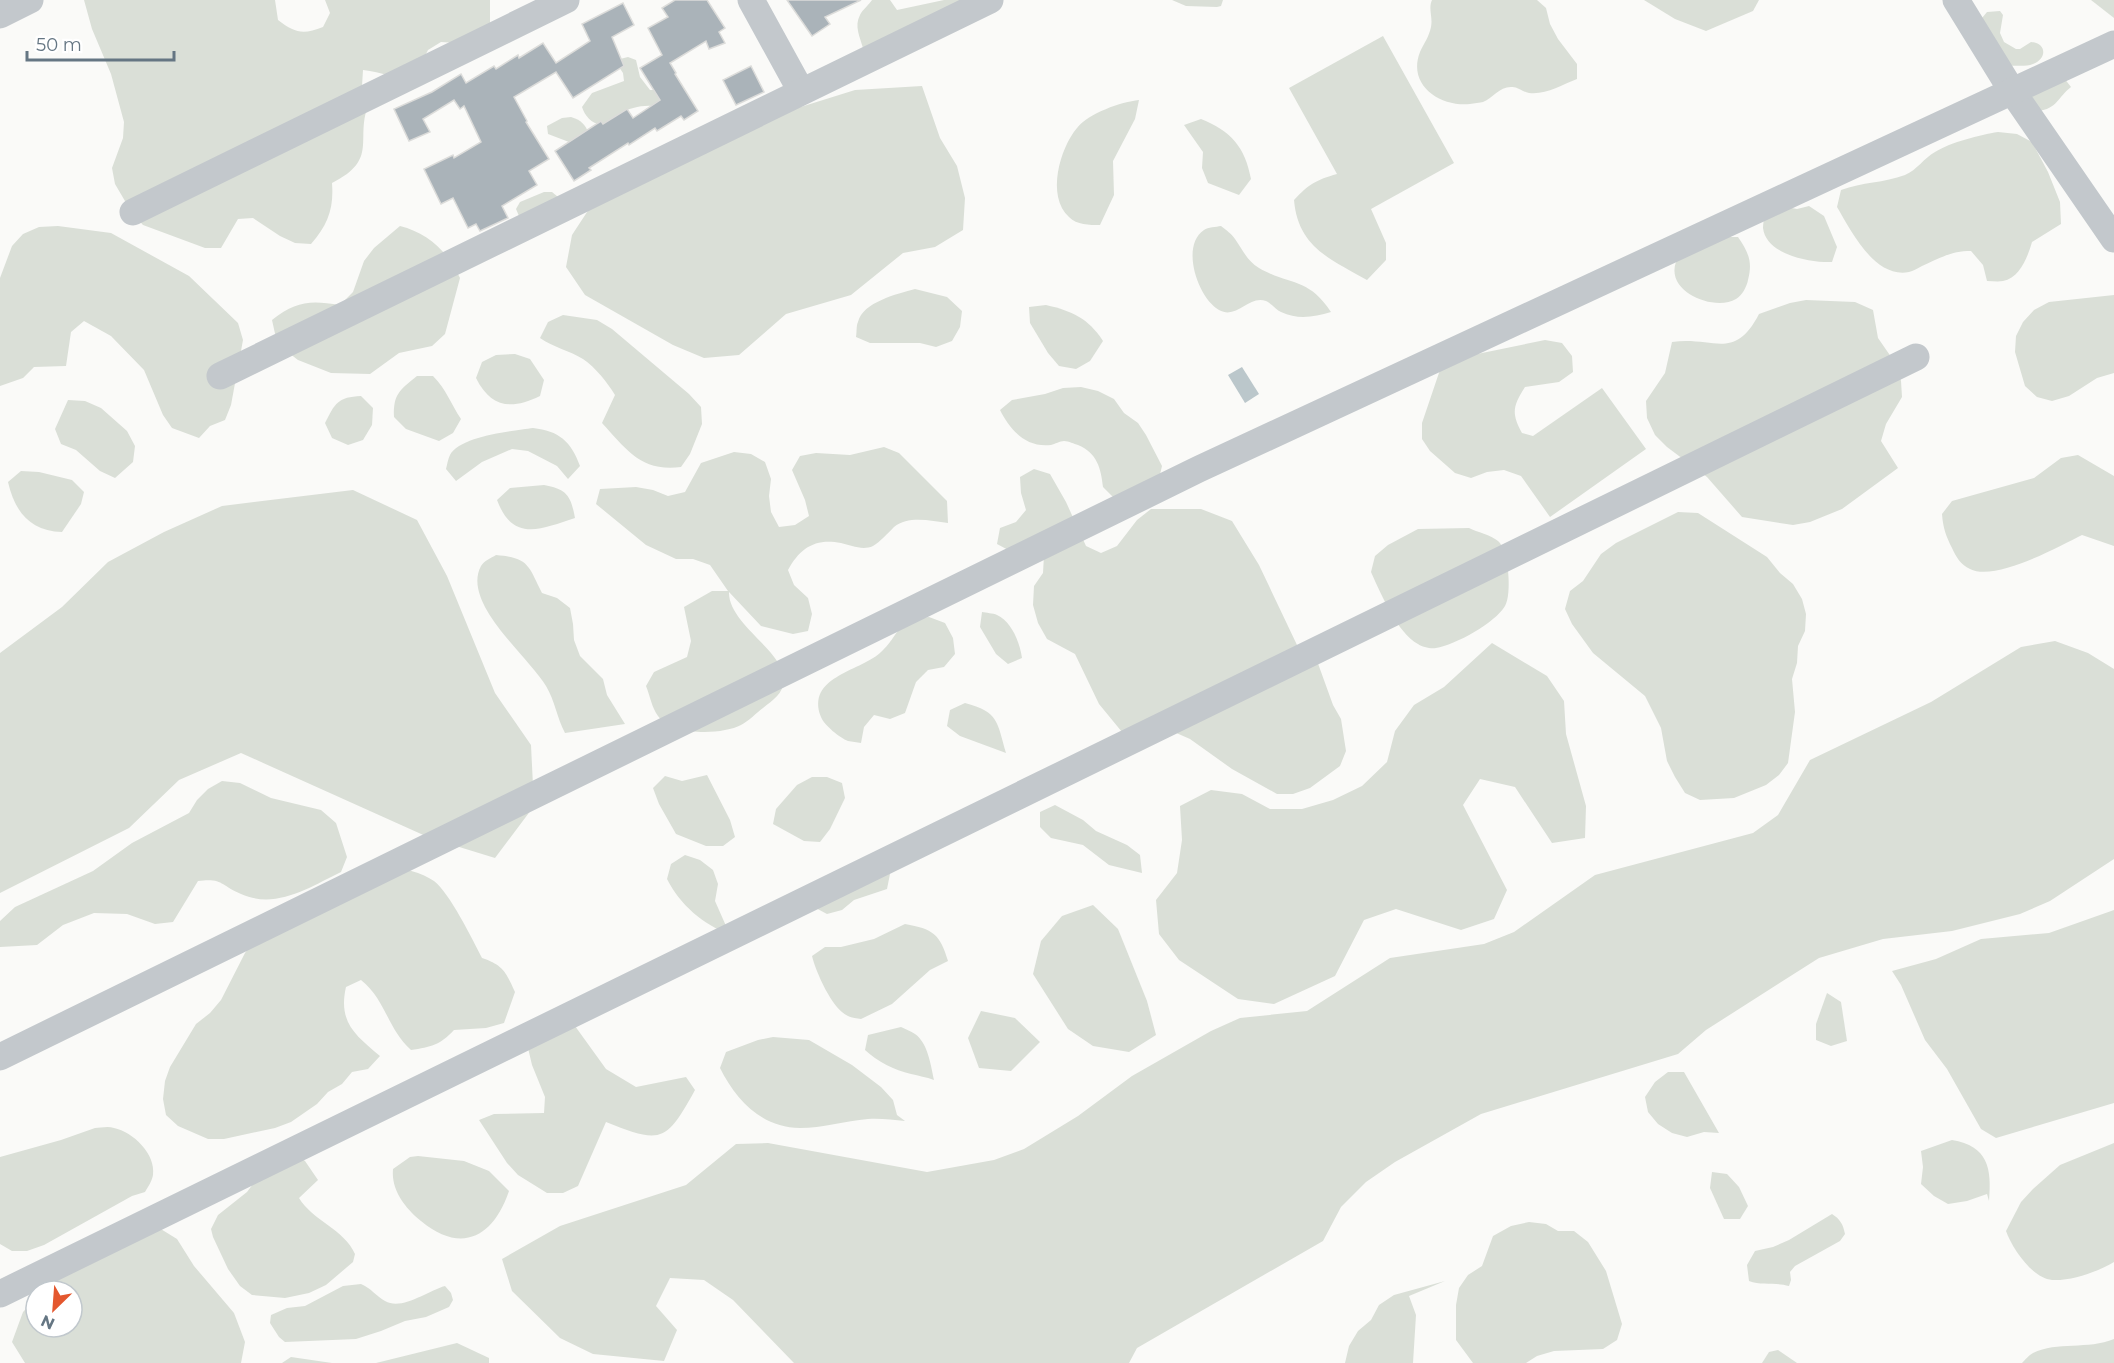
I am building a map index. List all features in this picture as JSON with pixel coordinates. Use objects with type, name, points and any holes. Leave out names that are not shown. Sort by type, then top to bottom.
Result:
[{"type":"street","points":[[0,15],[30,0]]},
{"type":"street","points":[[133,212],[566,0]]},
{"type":"street","points":[[751,0],[801,91]]},
{"type":"street","points":[[220,376],[990,0]]},
{"type":"street","points":[[1956,0],[2012,91],[2114,239]]},
{"type":"street","points":[[0,1057],[1199,469],[2114,44]]},
{"type":"street","points":[[0,1294],[1916,357]]},
{"type":"shaded area","points":[[84,0],[275,0],[278,20],[289,28],[304,32],[323,27],[330,13],[325,0],[490,0],[490,30],[457,43],[441,42],[428,50],[413,80],[363,70],[362,86],[369,103],[365,116],[361,157],[347,174],[332,183],[329,216],[311,244],[295,243],[253,218],[238,219],[221,248],[205,248],[143,225],[132,213],[115,184],[112,168],[123,138],[124,122],[111,74],[92,29]]},
{"type":"shaded area","points":[[872,0],[890,0],[897,10],[944,0],[967,0],[863,48],[858,32],[858,19]]},
{"type":"shaded area","points":[[1172,0],[1223,0],[1221,6],[1217,7],[1186,6]]},
{"type":"shaded area","points":[[1432,0],[1537,0],[1546,8],[1550,24],[1558,39],[1577,64],[1577,79],[1553,89],[1535,93],[1529,93],[1516,87],[1507,87],[1483,102],[1470,104],[1448,102],[1438,98],[1422,84],[1417,64],[1431,27]]},
{"type":"shaded area","points":[[1644,0],[1759,0],[1753,11],[1706,31],[1675,19]]},
{"type":"shaded area","points":[[2091,0],[2114,0],[2114,18]]},
{"type":"shaded area","points":[[2000,11],[2003,15],[2000,33],[2004,42],[2016,49],[2031,42],[2040,45],[2043,55],[2038,62],[2007,66],[1982,18],[1987,12]]},
{"type":"shaded area","points":[[1383,36],[1454,163],[1371,209],[1386,243],[1386,260],[1367,280],[1318,250],[1302,229],[1294,200],[1313,183],[1337,174],[1289,88]]},
{"type":"shaded area","points":[[628,57],[636,60],[640,77],[650,90],[667,90],[660,107],[634,108],[619,114],[607,123],[595,123],[588,118],[582,107],[592,93],[624,81],[619,67],[620,59]]},
{"type":"shaded area","points":[[2064,78],[2071,87],[2049,108],[2038,111],[2015,85]]},
{"type":"shaded area","points":[[922,86],[940,138],[957,166],[965,198],[963,230],[935,247],[903,253],[851,295],[786,314],[739,355],[704,358],[673,345],[585,295],[566,267],[572,235],[591,206],[791,110],[855,90]]},
{"type":"shaded area","points":[[1139,100],[1135,119],[1113,161],[1114,195],[1100,225],[1076,222],[1062,208],[1058,197],[1058,172],[1065,147],[1077,128],[1089,118],[1123,103]]},
{"type":"shaded area","points":[[571,117],[582,123],[589,134],[569,142],[548,134],[547,126],[562,118]]},
{"type":"shaded area","points":[[1201,119],[1228,135],[1245,158],[1251,179],[1239,195],[1208,183],[1202,168],[1203,152],[1184,125]]},
{"type":"shaded area","points":[[1998,132],[2017,134],[2032,142],[2048,172],[2060,202],[2061,224],[2032,242],[2026,260],[2019,271],[2003,281],[1987,281],[1983,265],[1971,251],[1957,252],[1909,272],[1897,272],[1875,261],[1857,240],[1837,207],[1841,190],[1905,175],[1942,148],[1966,139]]},
{"type":"shaded area","points":[[544,192],[552,192],[558,197],[519,216],[516,209],[520,202]]},
{"type":"shaded area","points":[[1781,206],[1797,209],[1809,206],[1824,216],[1837,247],[1832,262],[1802,259],[1772,245],[1763,228],[1765,214]]},
{"type":"shaded area","points":[[58,226],[111,233],[189,276],[238,323],[243,340],[231,405],[225,420],[210,426],[199,438],[172,428],[163,415],[144,370],[111,336],[84,321],[71,332],[66,366],[34,367],[23,378],[0,386],[0,278],[12,246],[23,234],[39,227]]},
{"type":"shaded area","points":[[400,226],[420,233],[436,245],[450,260],[460,278],[445,334],[432,346],[399,353],[370,374],[331,373],[298,360],[285,350],[276,338],[272,320],[289,309],[304,304],[340,305],[353,292],[364,261],[374,248]]},
{"type":"shaded area","points":[[1221,226],[1232,235],[1248,259],[1255,265],[1270,274],[1306,287],[1323,301],[1331,312],[1300,317],[1287,315],[1270,303],[1260,300],[1231,312],[1219,310],[1211,304],[1199,284],[1193,259],[1193,248],[1197,238],[1204,230]]},
{"type":"shaded area","points":[[1710,237],[1738,237],[1749,257],[1747,282],[1736,299],[1714,303],[1702,300],[1681,287],[1675,277],[1675,266],[1681,253]]},
{"type":"shaded area","points":[[915,289],[947,297],[962,311],[960,327],[952,341],[936,347],[920,343],[870,343],[856,337],[857,324],[866,309],[899,293]]},
{"type":"shaded area","points":[[2114,295],[2114,373],[2097,378],[2069,396],[2052,401],[2037,397],[2025,386],[2015,352],[2016,336],[2023,322],[2034,310],[2049,302]]},
{"type":"shaded area","points":[[1806,300],[1855,302],[1873,310],[1878,338],[1896,364],[1901,381],[1902,397],[1886,424],[1881,441],[1898,468],[1842,509],[1810,522],[1793,525],[1742,517],[1707,477],[1655,435],[1647,418],[1646,401],[1665,373],[1672,342],[1722,344],[1732,342],[1741,338],[1750,329],[1759,314]]},
{"type":"shaded area","points":[[1046,305],[1079,317],[1097,333],[1103,341],[1090,361],[1076,369],[1059,366],[1048,353],[1030,323],[1029,307]]},
{"type":"shaded area","points":[[563,315],[597,320],[612,329],[689,394],[701,407],[702,424],[690,454],[681,467],[655,466],[636,457],[602,423],[615,395],[608,385],[583,359],[540,338],[548,322]]},
{"type":"shaded area","points":[[1545,340],[1562,343],[1572,356],[1573,372],[1559,382],[1525,387],[1515,410],[1516,420],[1522,433],[1533,436],[1602,388],[1646,449],[1550,517],[1521,476],[1504,470],[1487,472],[1471,478],[1455,473],[1430,451],[1422,439],[1422,423],[1443,361]]},
{"type":"shaded area","points":[[515,354],[530,359],[544,380],[540,396],[520,403],[503,404],[488,395],[476,378],[482,362],[496,355]]},
{"type":"shaded area","points":[[1242,367],[1259,394],[1245,403],[1228,375]]},
{"type":"shaded area","points":[[417,376],[433,376],[445,391],[461,419],[453,433],[439,441],[406,429],[394,417],[396,398]]},
{"type":"shaded area","points":[[1081,387],[1098,391],[1114,399],[1124,413],[1138,423],[1162,466],[1158,483],[1114,498],[1103,487],[1099,467],[1090,452],[1066,441],[1042,445],[1027,441],[1014,431],[1000,410],[1012,400],[1063,388]]},
{"type":"shaded area","points":[[361,396],[373,408],[372,425],[363,440],[348,445],[332,438],[325,423],[332,410],[342,400]]},
{"type":"shaded area","points":[[68,400],[85,401],[101,408],[127,431],[135,446],[133,462],[115,478],[100,471],[76,450],[61,444],[55,429]]},
{"type":"shaded area","points":[[533,428],[557,435],[573,450],[580,466],[568,479],[557,466],[528,451],[512,449],[482,462],[456,481],[446,469],[450,455],[464,443],[501,433]]},
{"type":"shaded area","points":[[884,447],[899,453],[947,501],[948,523],[906,521],[894,527],[873,546],[861,548],[841,543],[823,542],[803,550],[788,570],[794,585],[808,598],[812,614],[808,631],[793,634],[761,626],[729,592],[731,604],[737,615],[767,648],[782,669],[784,680],[782,689],[774,699],[750,719],[733,728],[698,732],[665,723],[656,713],[646,686],[654,672],[687,657],[691,641],[684,607],[712,591],[728,591],[710,565],[693,559],[676,559],[646,545],[596,504],[600,489],[636,487],[668,496],[685,492],[701,463],[734,452],[751,454],[765,462],[771,479],[769,496],[771,512],[779,527],[795,525],[809,516],[792,470],[800,456],[816,453],[850,455]]},
{"type":"shaded area","points":[[2078,455],[2114,476],[2114,546],[2082,535],[2043,554],[1995,571],[1981,572],[1961,563],[1955,555],[1943,524],[1942,514],[1952,501],[2034,478],[2061,458]]},
{"type":"shaded area","points":[[1034,469],[1050,474],[1086,546],[1101,553],[1117,546],[1137,520],[1151,509],[1201,509],[1232,521],[1259,565],[1297,645],[1316,658],[1333,705],[1341,719],[1346,751],[1340,766],[1310,788],[1293,794],[1277,794],[1232,769],[1190,739],[1174,732],[1122,732],[1099,704],[1075,654],[1047,639],[1038,623],[1033,605],[1034,586],[1043,573],[1044,555],[1012,552],[997,544],[1000,528],[1016,522],[1026,510],[1021,493],[1020,477]]},
{"type":"shaded area","points":[[21,471],[39,472],[72,480],[84,492],[81,504],[62,532],[51,531],[33,524],[20,511],[8,482]]},
{"type":"shaded area","points":[[544,485],[563,491],[567,495],[575,518],[551,526],[529,529],[511,522],[497,500],[510,488]]},
{"type":"shaded area","points":[[353,490],[417,520],[447,576],[495,693],[531,745],[534,806],[495,858],[430,838],[241,753],[179,780],[129,828],[0,893],[0,653],[62,607],[108,562],[164,532],[222,506]]},
{"type":"shaded area","points":[[1678,512],[1698,513],[1767,557],[1793,584],[1802,599],[1806,614],[1805,631],[1798,646],[1797,663],[1792,679],[1795,712],[1788,763],[1779,775],[1766,785],[1734,798],[1700,800],[1685,793],[1667,761],[1661,728],[1645,696],[1593,653],[1572,624],[1565,609],[1570,591],[1583,581],[1601,554],[1616,543]]},
{"type":"shaded area","points":[[1469,528],[1492,537],[1502,546],[1508,573],[1505,606],[1493,619],[1464,638],[1436,648],[1422,646],[1403,631],[1385,601],[1371,572],[1375,556],[1388,545],[1418,529]]},
{"type":"shaded area","points":[[496,555],[521,561],[530,569],[542,593],[557,598],[570,608],[574,640],[580,656],[603,679],[607,695],[625,724],[565,733],[546,686],[488,613],[480,596],[477,581],[481,566]]},
{"type":"shaded area","points":[[982,612],[997,615],[1007,623],[1017,640],[1022,658],[1008,664],[996,654],[980,627]]},
{"type":"shaded area","points":[[929,617],[945,623],[953,638],[955,654],[944,667],[928,670],[916,682],[905,713],[890,719],[874,715],[864,727],[861,743],[848,741],[825,724],[818,704],[827,684],[871,660],[887,646],[904,625]]},
{"type":"shaded area","points":[[2055,641],[2088,653],[2114,669],[2114,859],[2050,901],[2020,914],[1952,931],[1883,939],[1819,958],[1706,1030],[1678,1054],[1481,1114],[1395,1162],[1366,1182],[1341,1207],[1323,1241],[1137,1348],[1129,1363],[794,1363],[733,1300],[704,1280],[670,1278],[656,1306],[677,1330],[664,1361],[593,1354],[560,1338],[512,1291],[502,1259],[560,1226],[686,1185],[736,1144],[768,1143],[927,1172],[994,1160],[1024,1149],[1078,1116],[1132,1076],[1211,1031],[1240,1018],[1307,1011],[1390,958],[1484,944],[1514,932],[1595,875],[1753,833],[1778,815],[1810,760],[1931,702],[2021,647]]},
{"type":"shaded area","points":[[1492,643],[1547,676],[1564,701],[1566,734],[1586,806],[1585,838],[1552,843],[1515,787],[1480,779],[1463,805],[1507,890],[1494,919],[1461,930],[1396,909],[1364,920],[1335,976],[1274,1004],[1238,999],[1179,960],[1159,934],[1156,900],[1177,873],[1182,840],[1180,806],[1211,790],[1242,794],[1270,809],[1302,809],[1333,800],[1362,786],[1387,762],[1395,731],[1414,705],[1444,687]]},
{"type":"shaded area","points":[[965,703],[976,706],[991,715],[1001,733],[1006,753],[960,736],[947,726],[950,710]]},
{"type":"shaded area","points":[[707,775],[730,820],[735,837],[723,846],[706,846],[676,834],[653,788],[665,776],[682,781]]},
{"type":"shaded area","points":[[812,777],[827,777],[842,783],[845,798],[830,829],[820,842],[804,841],[773,824],[776,809],[797,785]]},
{"type":"shaded area","points":[[222,781],[240,783],[271,798],[321,810],[336,823],[347,857],[341,872],[293,895],[267,899],[241,894],[217,881],[198,881],[173,922],[155,924],[127,914],[94,913],[63,925],[37,945],[0,947],[0,921],[15,907],[93,871],[132,843],[189,813],[208,789]]},
{"type":"shaded area","points":[[1055,805],[1083,820],[1096,831],[1127,845],[1140,855],[1142,873],[1109,865],[1083,845],[1051,838],[1040,827],[1040,812]]},
{"type":"shaded area","points":[[685,855],[700,860],[713,870],[718,884],[715,901],[730,935],[693,913],[667,879],[671,864]]},
{"type":"shaded area","points":[[389,865],[418,873],[434,881],[453,905],[482,958],[495,963],[506,974],[515,992],[504,1023],[486,1028],[454,1030],[435,1044],[411,1050],[397,1033],[376,996],[361,980],[346,987],[344,1010],[356,1034],[380,1056],[368,1069],[352,1072],[342,1084],[328,1092],[317,1104],[291,1122],[275,1128],[224,1139],[208,1139],[178,1126],[166,1115],[163,1099],[165,1081],[170,1067],[196,1024],[221,1000],[245,953],[255,939]]},
{"type":"shaded area","points":[[875,868],[890,874],[887,889],[854,900],[842,910],[827,914],[812,906]]},
{"type":"shaded area","points":[[1093,905],[1118,929],[1147,1001],[1156,1035],[1129,1052],[1093,1046],[1068,1029],[1033,974],[1041,941],[1062,916]]},
{"type":"shaded area","points":[[2114,910],[2114,1103],[1996,1138],[1981,1129],[1947,1069],[1925,1040],[1901,985],[1892,971],[1936,959],[1981,939],[2049,933]]},
{"type":"shaded area","points":[[905,924],[934,934],[942,945],[948,961],[930,970],[892,1004],[861,1019],[850,1017],[842,1012],[826,989],[812,956],[825,947],[841,947],[874,939]]},
{"type":"shaded area","points":[[1827,993],[1841,1002],[1847,1041],[1831,1046],[1816,1040],[1816,1024]]},
{"type":"shaded area","points":[[981,1011],[1015,1018],[1040,1042],[1011,1071],[979,1068],[968,1038]]},
{"type":"shaded area","points":[[575,1026],[606,1069],[636,1087],[686,1077],[695,1090],[677,1120],[669,1129],[660,1134],[651,1136],[639,1134],[606,1122],[578,1186],[563,1193],[547,1193],[518,1175],[507,1163],[479,1120],[494,1114],[544,1113],[545,1097],[528,1048]]},
{"type":"shaded area","points":[[901,1027],[915,1034],[923,1043],[934,1080],[892,1068],[865,1050],[868,1035]]},
{"type":"shaded area","points":[[773,1037],[809,1040],[852,1065],[881,1087],[893,1100],[897,1115],[905,1121],[868,1119],[800,1128],[786,1127],[762,1117],[742,1101],[720,1068],[726,1052]]},
{"type":"shaded area","points":[[1668,1072],[1684,1072],[1719,1133],[1704,1132],[1687,1137],[1672,1133],[1658,1124],[1648,1112],[1645,1097],[1655,1082]]},
{"type":"shaded area","points":[[109,1127],[121,1130],[142,1145],[153,1167],[150,1184],[145,1192],[132,1196],[44,1245],[27,1251],[12,1251],[0,1244],[0,1157],[95,1128]]},
{"type":"shaded area","points":[[1952,1140],[1973,1147],[1985,1160],[1990,1178],[1989,1201],[1987,1194],[1967,1201],[1948,1204],[1934,1196],[1921,1184],[1923,1167],[1921,1151]]},
{"type":"shaded area","points":[[2114,1143],[2114,1262],[2092,1272],[2060,1280],[2052,1280],[2037,1274],[2013,1246],[2006,1231],[2021,1202],[2060,1165]]},
{"type":"shaded area","points":[[298,1156],[305,1161],[318,1180],[299,1198],[312,1213],[350,1245],[355,1254],[353,1262],[326,1285],[309,1293],[285,1298],[252,1295],[240,1286],[228,1269],[211,1229],[218,1215],[247,1192],[253,1184]]},
{"type":"shaded area","points":[[410,1157],[464,1161],[489,1171],[509,1191],[494,1220],[485,1230],[474,1236],[449,1237],[421,1221],[410,1210],[400,1198],[394,1184],[393,1169]]},
{"type":"shaded area","points":[[1712,1172],[1727,1174],[1739,1187],[1748,1206],[1740,1219],[1724,1219],[1710,1188]]},
{"type":"shaded area","points":[[1832,1214],[1841,1222],[1845,1234],[1840,1241],[1795,1266],[1790,1272],[1789,1286],[1749,1281],[1747,1265],[1755,1251],[1789,1240]]},
{"type":"shaded area","points":[[1529,1222],[1546,1224],[1558,1231],[1574,1231],[1588,1242],[1606,1271],[1622,1324],[1617,1340],[1603,1349],[1554,1351],[1537,1356],[1526,1363],[1473,1363],[1456,1340],[1456,1305],[1459,1288],[1468,1275],[1482,1266],[1493,1236],[1511,1226]]},
{"type":"shaded area","points":[[151,1223],[177,1239],[194,1266],[234,1313],[245,1342],[241,1363],[25,1363],[12,1342],[24,1311],[24,1339],[84,1339],[84,1279],[53,1279],[90,1240]]},
{"type":"shaded area","points":[[1445,1281],[1409,1296],[1416,1315],[1413,1363],[1345,1363],[1349,1346],[1358,1331],[1371,1320],[1379,1305],[1394,1295]]},
{"type":"shaded area","points":[[361,1284],[385,1301],[392,1303],[407,1302],[445,1286],[453,1300],[449,1307],[426,1317],[405,1321],[356,1339],[285,1342],[270,1323],[271,1315],[287,1308],[305,1306],[343,1286]]},
{"type":"shaded area","points":[[2114,1339],[2114,1363],[2022,1363],[2042,1349],[2094,1344]]},
{"type":"shaded area","points":[[457,1343],[489,1358],[489,1363],[376,1363]]},
{"type":"shaded area","points":[[1778,1350],[1797,1363],[1762,1363],[1769,1352]]},
{"type":"shaded area","points":[[291,1357],[332,1363],[282,1363]]},
{"type":"building","points":[[675,0],[707,0],[725,28],[719,32],[725,43],[709,49],[706,41],[670,63],[698,111],[684,120],[681,116],[657,131],[655,128],[629,145],[628,143],[589,168],[591,170],[574,181],[555,151],[601,121],[603,124],[627,109],[633,118],[660,100],[640,68],[662,55],[648,28],[668,17],[662,8]]},
{"type":"building","points":[[787,0],[861,0],[825,17],[830,24],[812,36]]},
{"type":"building","points":[[623,3],[634,25],[612,37],[624,66],[573,98],[556,72],[514,97],[526,122],[549,159],[529,171],[537,185],[502,206],[508,218],[480,231],[476,224],[468,228],[453,198],[441,204],[424,169],[453,155],[454,158],[481,142],[464,106],[460,109],[454,100],[423,119],[430,132],[409,141],[394,109],[432,92],[461,74],[466,83],[494,66],[496,69],[518,55],[519,58],[543,43],[556,63],[590,41],[582,24]]},
{"type":"building","points":[[751,66],[764,92],[736,105],[723,80]]}]
